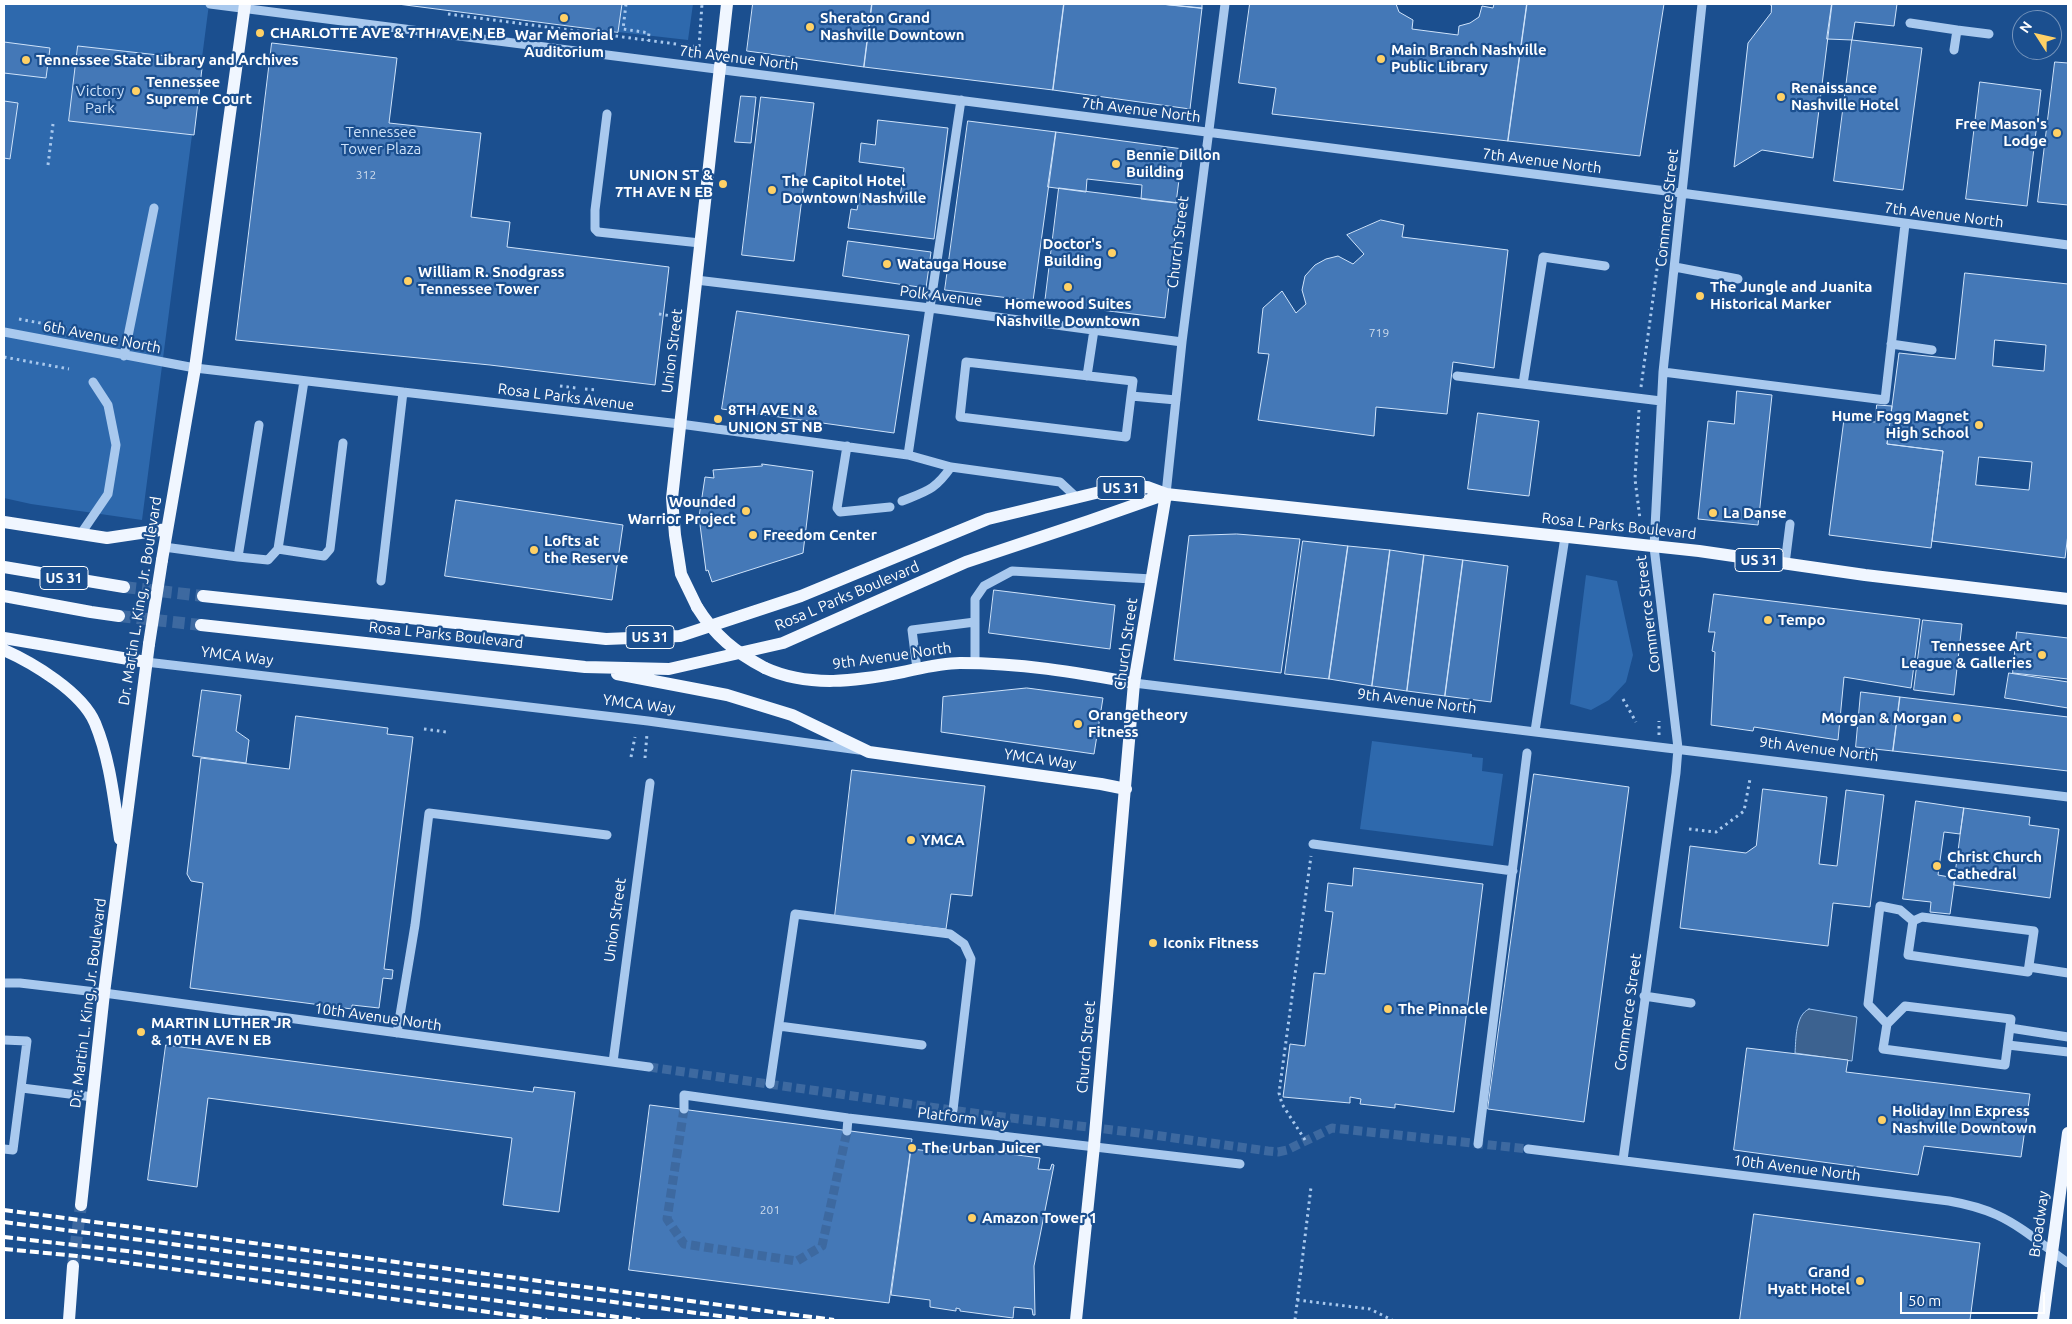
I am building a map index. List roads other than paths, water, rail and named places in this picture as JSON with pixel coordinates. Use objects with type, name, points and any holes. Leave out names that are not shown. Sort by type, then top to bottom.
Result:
[{"type":"main road","name":"Union Street","points":[[727,4],[672,498],[681,574],[697,607],[707,624],[724,641],[741,655],[765,668]]},
{"type":"main road","name":"Dr. Martin L. King, Jr. Boulevard","points":[[81,1205],[104,993],[146,662],[195,368],[245,6]]},
{"type":"main road","name":"Rosa L Parks Boulevard","points":[[203,596],[606,639],[680,636],[801,596],[988,519],[1076,496],[1132,487],[1147,487],[1166,494],[1654,547],[2068,600]]},
{"type":"main road","name":"Rosa L Parks Boulevard","points":[[201,625],[585,667],[669,669],[783,643],[966,562],[1089,522],[1166,494]]},
{"type":"main road","name":"Church Street","points":[[1076,1320],[1094,1146],[1134,683],[1166,494]]},
{"type":"main road","points":[[4,522],[107,538],[167,529]]},
{"type":"main road","name":"US 31","points":[[4,567],[124,587]]},
{"type":"main road","name":"US 31","points":[[4,596],[120,616]]},
{"type":"main road","points":[[4,638],[146,662]]},
{"type":"main road","points":[[4,650],[26,660],[72,692],[94,721],[109,771],[122,852]]},
{"type":"main road","name":"9th Avenue North","points":[[765,668],[783,676],[829,682],[868,679],[950,664],[1039,666],[1134,683]]},
{"type":"main road","points":[[585,667],[726,695],[792,714],[869,752]]},
{"type":"main road","name":"YMCA Way","points":[[869,752],[1126,789]]},
{"type":"main road","name":"Broadway","points":[[2043,1320],[2068,1133]]},
{"type":"main road","points":[[69,1320],[73,1266]]},
{"type":"street","name":"7th Avenue North","points":[[210,4],[245,6],[1683,193],[2068,245]]},
{"type":"street","name":"Church Street","points":[[1166,494],[1182,342],[1225,4]]},
{"type":"street","name":"Commerce Street","points":[[1623,1160],[1678,748],[1654,547],[1663,372],[1702,4]]},
{"type":"street","points":[[1910,23],[1989,34]]},
{"type":"street","points":[[1954,50],[1957,30]]},
{"type":"street","points":[[908,455],[961,100]]},
{"type":"street","points":[[606,114],[595,210],[595,229],[598,232],[700,243]]},
{"type":"street","points":[[124,356],[154,208]]},
{"type":"street","points":[[1663,372],[1885,400],[1905,224]]},
{"type":"street","points":[[1523,384],[1543,257],[1605,266]]},
{"type":"street","points":[[1675,267],[1738,279]]},
{"type":"street","name":"Polk Avenue","points":[[696,280],[930,308],[1182,342]]},
{"type":"street","points":[[1087,376],[1094,330]]},
{"type":"street","name":"6th Avenue North","points":[[4,332],[195,368]]},
{"type":"street","points":[[1891,344],[1932,350]]},
{"type":"street","points":[[966,362],[1133,382],[1131,396],[1126,437],[960,417],[966,362]]},
{"type":"street","name":"Rosa L Parks Avenue","points":[[195,368],[680,424],[847,446],[908,455],[951,467],[1060,482],[1076,496]]},
{"type":"street","points":[[1457,376],[1661,401]]},
{"type":"street","points":[[163,554],[268,560],[278,549],[304,381]]},
{"type":"street","points":[[80,534],[108,494],[116,444],[108,405],[93,382]]},
{"type":"street","points":[[382,581],[403,392]]},
{"type":"street","points":[[1131,396],[1176,400]]},
{"type":"street","points":[[238,557],[259,425]]},
{"type":"street","points":[[278,549],[324,556],[330,549],[343,442]]},
{"type":"street","points":[[847,446],[837,508],[840,512],[890,507]]},
{"type":"street","points":[[902,501],[932,489],[942,481],[951,467]]},
{"type":"street","points":[[1785,564],[1790,524]]},
{"type":"street","points":[[1535,731],[1565,537]]},
{"type":"street","points":[[975,664],[975,599],[984,586],[1012,571],[1152,579]]},
{"type":"street","points":[[917,669],[912,630],[975,622]]},
{"type":"street","name":"YMCA Way","points":[[146,662],[648,721],[869,752]]},
{"type":"street","name":"9th Avenue North","points":[[1134,683],[2068,797]]},
{"type":"street","points":[[1478,1144],[1527,753]]},
{"type":"street","name":"Union Street","points":[[613,1062],[650,783]]},
{"type":"street","points":[[397,1033],[429,813],[607,835]]},
{"type":"street","points":[[1313,844],[1513,871]]},
{"type":"street","points":[[1887,1024],[1868,1004],[1880,906],[1900,910],[1913,921]]},
{"type":"street","points":[[770,1084],[795,914],[950,934],[964,944],[972,959],[953,1110]]},
{"type":"street","points":[[1922,917],[2034,931],[2028,972],[1908,955],[1913,921],[1922,917]]},
{"type":"street","points":[[2029,967],[2068,973]]},
{"type":"street","name":"10th Avenue North","points":[[4,983],[20,983],[104,993],[649,1067]]},
{"type":"street","points":[[1644,996],[1691,1003]]},
{"type":"street","points":[[1905,1006],[2012,1019],[2010,1028],[2005,1065],[1883,1049],[1887,1024],[1905,1006]]},
{"type":"street","points":[[778,1026],[922,1045]]},
{"type":"street","points":[[2010,1028],[2068,1037]]},
{"type":"street","points":[[4,1040],[27,1040],[14,1150],[4,1149]]},
{"type":"street","points":[[2008,1045],[2068,1052]]},
{"type":"street","points":[[22,1088],[93,1097]]},
{"type":"street","name":"Platform Way","points":[[684,1109],[684,1095],[848,1118],[1240,1164]]},
{"type":"street","points":[[846,1131],[848,1118]]},
{"type":"street","name":"10th Avenue North","points":[[1528,1149],[1949,1201],[1971,1206],[1998,1216],[2068,1263]]},
{"type":"tunnel","points":[[124,587],[203,596]]},
{"type":"tunnel","points":[[119,616],[201,625]]},
{"type":"tunnel","points":[[649,1067],[994,1116],[1278,1152],[1287,1150],[1332,1128],[1528,1149]]},
{"type":"tunnel","points":[[684,1109],[667,1219],[684,1244],[797,1261],[822,1246],[847,1131]]},
{"type":"tunnel","points":[[73,1266],[81,1205]]},
{"type":"railway","points":[[4,1210],[834,1320]]},
{"type":"railway","points":[[4,1222],[750,1320]]},
{"type":"railway","points":[[4,1237],[127,1251],[640,1320]]},
{"type":"railway","points":[[4,1249],[77,1256],[547,1320]]},
{"type":"place","name":"War Memorial Auditorium","points":[[564,18]]},
{"type":"place","name":"Sheraton Grand Nashville Downtown","points":[[810,27]]},
{"type":"place","name":"CHARLOTTE AVE & 7TH AVE N EB","points":[[260,33]]},
{"type":"place","name":"Main Branch Nashville Public Library","points":[[1381,59]]},
{"type":"place","name":"Tennessee State Library and Archives","points":[[26,60]]},
{"type":"place","name":"Tennessee Supreme Court","points":[[136,91]]},
{"type":"place","name":"Renaissance Nashville Hotel","points":[[1781,97]]},
{"type":"place","name":"Free Mason's Lodge","points":[[2057,133]]},
{"type":"place","name":"Bennie Dillon Building","points":[[1116,164]]},
{"type":"place","name":"UNION ST & 7TH AVE N EB","points":[[723,184]]},
{"type":"place","name":"The Capitol Hotel Downtown Nashville","points":[[772,190]]},
{"type":"place","name":"Doctor's Building","points":[[1112,253]]},
{"type":"place","name":"Watauga House","points":[[887,264]]},
{"type":"place","name":"William R. Snodgrass Tennessee Tower","points":[[408,281]]},
{"type":"place","name":"Homewood Suites Nashville Downtown","points":[[1068,287]]},
{"type":"place","name":"The Jungle and Juanita Historical Marker","points":[[1700,296]]},
{"type":"place","name":"8TH AVE N & UNION ST NB","points":[[718,419]]},
{"type":"place","name":"Hume Fogg Magnet High School","points":[[1979,425]]},
{"type":"place","name":"Wounded Warrior Project","points":[[746,511]]},
{"type":"place","name":"La Danse","points":[[1713,513]]},
{"type":"place","name":"Freedom Center","points":[[753,535]]},
{"type":"place","name":"Lofts at the Reserve","points":[[534,550]]},
{"type":"place","name":"Tempo","points":[[1768,620]]},
{"type":"place","name":"Tennessee Art League & Galleries","points":[[2042,655]]},
{"type":"place","name":"Morgan & Morgan","points":[[1957,718]]},
{"type":"place","name":"Orangetheory Fitness","points":[[1078,724]]},
{"type":"place","name":"YMCA","points":[[911,840]]},
{"type":"place","name":"Christ Church Cathedral","points":[[1937,866]]},
{"type":"place","name":"Iconix Fitness","points":[[1153,943]]},
{"type":"place","name":"The Pinnacle","points":[[1388,1009]]},
{"type":"place","name":"MARTIN LUTHER JR & 10TH AVE N EB","points":[[141,1032]]},
{"type":"place","name":"Holiday Inn Express Nashville Downtown","points":[[1882,1120]]},
{"type":"place","name":"The Urban Juicer","points":[[912,1148]]},
{"type":"place","name":"Amazon Tower 1","points":[[972,1218]]},
{"type":"place","name":"Grand Hyatt Hotel","points":[[1860,1281]]},
{"type":"park label","name":"Victory Park","points":[[100,100]]},
{"type":"park label","name":"Tennessee Tower Plaza","points":[[381,140]]}]
